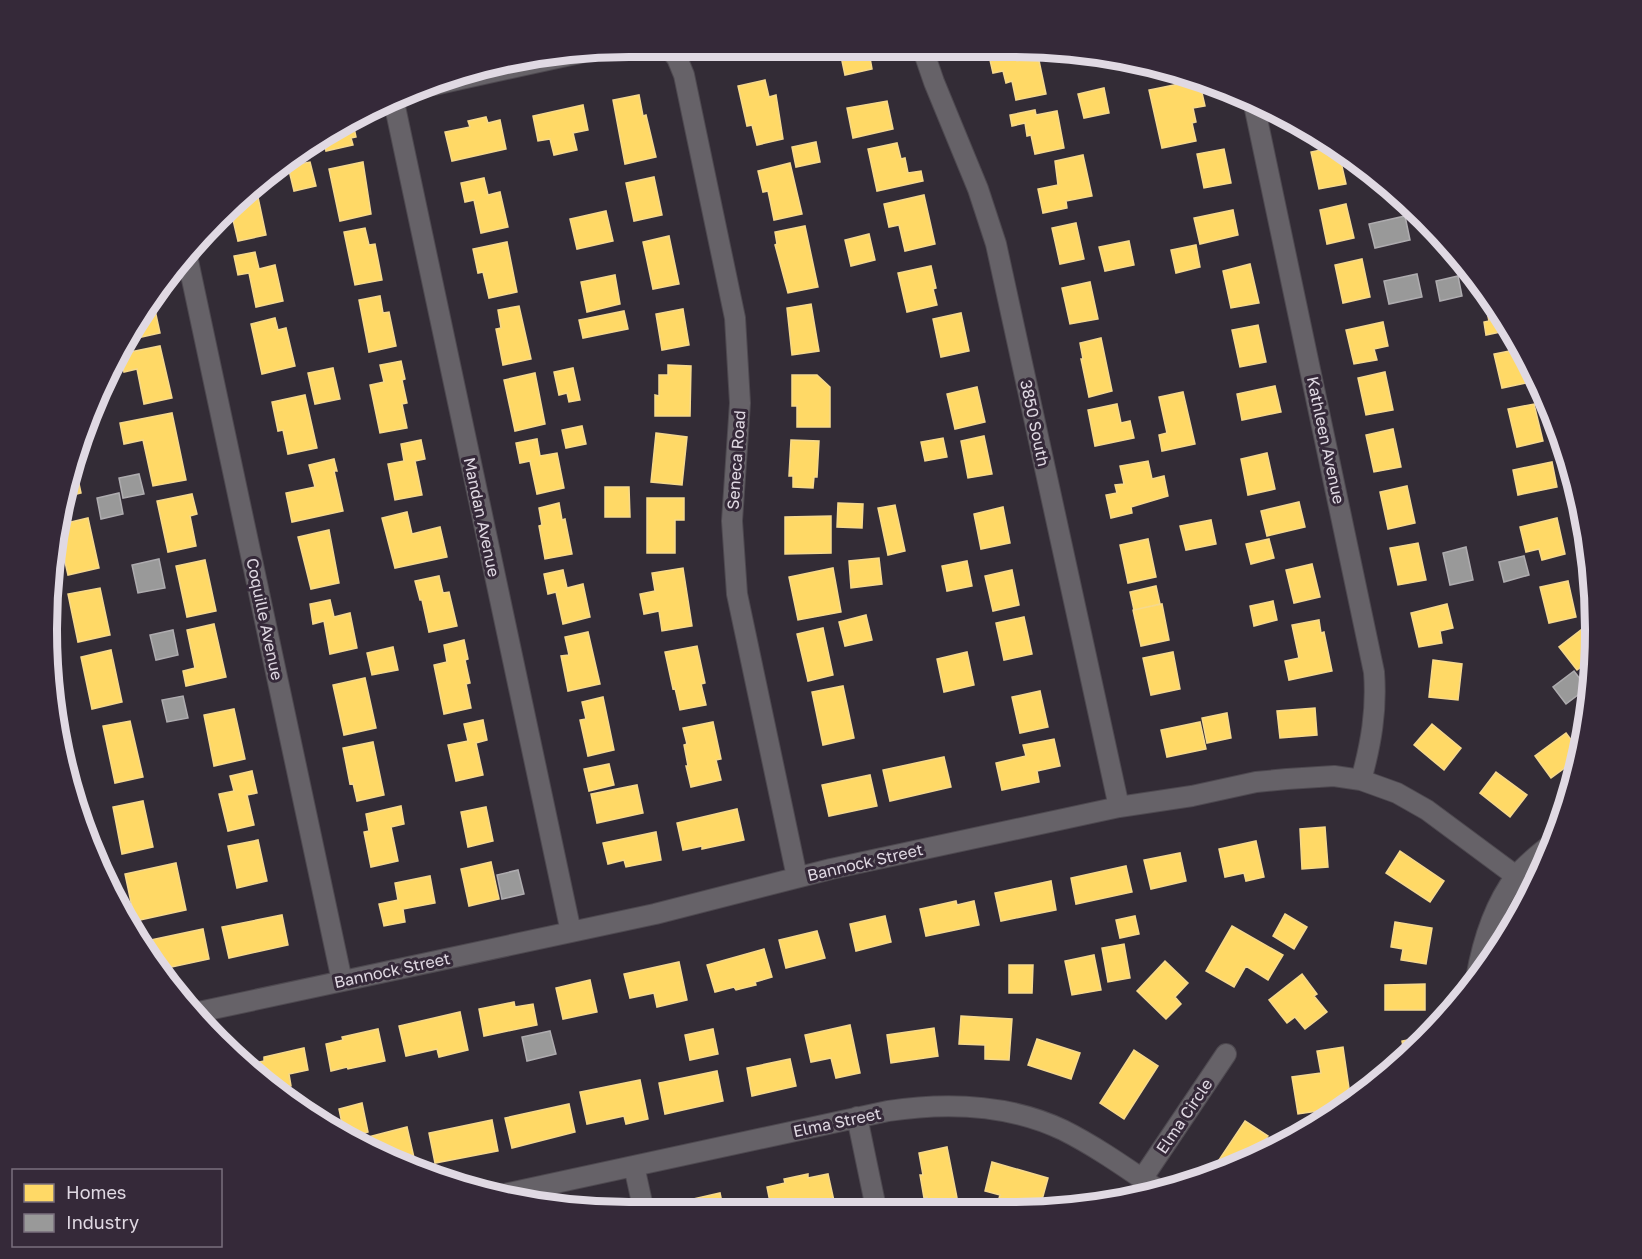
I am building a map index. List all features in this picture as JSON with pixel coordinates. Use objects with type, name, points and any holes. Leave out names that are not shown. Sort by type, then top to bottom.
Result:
[{"type":"street","name":"Seneca Road","points":[[676,57],[684,75],[735,318],[740,403],[732,496],[734,568],[741,618],[797,877]]},
{"type":"street","name":"3850 South","points":[[925,57],[978,189],[996,244],[1119,807]]},
{"type":"street","name":"Mandan Avenue","points":[[395,108],[571,932]]},
{"type":"street","name":"Kathleen Avenue","points":[[1255,111],[1374,672],[1376,693],[1374,724],[1361,780]]},
{"type":"street","name":"Coquille Avenue","points":[[189,264],[342,981]]},
{"type":"street","name":"Bannock Street","points":[[203,1011],[697,904],[797,877],[1119,807],[1192,796],[1256,782],[1334,776],[1361,780],[1397,793],[1428,810],[1516,876]]},
{"type":"street","points":[[1478,963],[1493,918],[1516,876],[1538,857]]},
{"type":"street","name":"Elma Circle","points":[[1142,1179],[1226,1054]]},
{"type":"street","name":"Elma Street","points":[[518,1191],[857,1117],[897,1109],[934,1106],[983,1107],[1034,1119],[1064,1131],[1150,1185]]},
{"type":"street","points":[[857,1117],[875,1202]]},
{"type":"street","points":[[634,1166],[642,1202]]},
{"type":"building: Homes","points":[[841,57],[870,57],[872,69],[845,75]]},
{"type":"building: Homes","points":[[1016,57],[1017,61],[1038,58],[1046,94],[1016,100],[1012,81],[1006,83],[1003,71],[993,73],[990,60]]},
{"type":"building: Homes","points":[[765,80],[769,97],[776,95],[783,139],[757,145],[752,125],[747,126],[738,86]]},
{"type":"building: Homes","points":[[1183,83],[1201,89],[1205,106],[1193,108],[1196,122],[1192,123],[1196,141],[1162,148],[1149,90]]},
{"type":"building: Homes","points":[[1104,88],[1109,113],[1084,118],[1078,94]]},
{"type":"building: Homes","points":[[639,95],[656,157],[625,164],[613,100]]},
{"type":"building: Homes","points":[[887,101],[893,129],[853,138],[847,108]]},
{"type":"building: Homes","points":[[583,105],[588,130],[573,133],[577,150],[554,155],[550,139],[538,141],[533,116]]},
{"type":"building: Homes","points":[[1035,110],[1036,115],[1057,111],[1064,148],[1035,154],[1031,135],[1027,136],[1025,123],[1012,126],[1010,115]]},
{"type":"building: Homes","points":[[486,117],[488,123],[500,120],[506,149],[452,161],[445,132],[470,127],[468,121]]},
{"type":"building: Homes","points":[[354,128],[356,137],[351,138],[353,145],[326,151],[325,145]]},
{"type":"building: Homes","points":[[816,142],[820,162],[796,167],[792,147]]},
{"type":"building: Homes","points":[[897,143],[901,159],[905,158],[908,173],[921,171],[923,181],[877,191],[868,149]]},
{"type":"building: Homes","points":[[1224,149],[1231,183],[1204,188],[1197,154]]},
{"type":"building: Homes","points":[[1325,149],[1341,160],[1346,184],[1319,189],[1311,152]]},
{"type":"building: Homes","points":[[1083,155],[1092,196],[1066,201],[1067,208],[1043,213],[1038,189],[1058,185],[1055,161]]},
{"type":"building: Homes","points":[[310,162],[316,186],[294,191],[289,169],[295,165]]},
{"type":"building: Homes","points":[[363,162],[371,214],[340,221],[329,169]]},
{"type":"building: Homes","points":[[790,163],[802,214],[774,220],[768,191],[763,192],[758,171]]},
{"type":"building: Homes","points":[[654,177],[662,215],[634,221],[626,183]]},
{"type":"building: Homes","points":[[484,178],[488,195],[500,192],[508,227],[481,233],[474,200],[465,202],[461,183]]},
{"type":"building: Homes","points":[[257,195],[266,235],[238,241],[233,218]]},
{"type":"building: Homes","points":[[924,195],[935,244],[905,251],[899,225],[889,227],[884,204]]},
{"type":"building: Homes","points":[[1346,204],[1354,238],[1327,244],[1320,210]]},
{"type":"building: Homes","points":[[1233,210],[1238,235],[1200,244],[1194,218]]},
{"type":"building: Homes","points":[[606,211],[613,241],[577,249],[570,219]]},
{"type":"building: Homes","points":[[1076,223],[1084,259],[1060,264],[1052,228]]},
{"type":"building: Homes","points":[[805,226],[818,287],[788,293],[775,245],[777,244],[775,232]]},
{"type":"building: Homes","points":[[365,228],[369,245],[375,244],[382,280],[355,285],[344,232]]},
{"type":"building: Homes","points":[[869,234],[875,260],[851,266],[845,240]]},
{"type":"building: Homes","points":[[669,236],[679,284],[653,289],[643,242]]},
{"type":"building: Homes","points":[[1129,241],[1134,265],[1105,271],[1099,247]]},
{"type":"building: Homes","points":[[507,242],[517,292],[489,298],[483,272],[478,273],[473,249]]},
{"type":"building: Homes","points":[[1196,245],[1200,267],[1176,273],[1171,250]]},
{"type":"building: Homes","points":[[255,252],[259,269],[275,265],[283,301],[256,307],[249,273],[238,275],[234,256]]},
{"type":"building: Homes","points":[[1362,259],[1370,297],[1343,303],[1335,265]]},
{"type":"building: Homes","points":[[1250,264],[1259,303],[1231,308],[1223,271]]},
{"type":"building: Homes","points":[[931,266],[937,305],[907,312],[898,273]]},
{"type":"building: Homes","points":[[615,275],[620,304],[587,312],[581,282]]},
{"type":"building: Homes","points":[[1090,282],[1098,319],[1070,324],[1062,288]]},
{"type":"building: Homes","points":[[380,296],[383,313],[389,312],[396,346],[369,352],[359,300]]},
{"type":"building: Homes","points":[[811,304],[819,351],[792,355],[787,308]]},
{"type":"building: Homes","points":[[519,306],[531,359],[503,365],[496,329],[501,328],[498,310]]},
{"type":"building: Homes","points":[[1486,307],[1501,332],[1486,335],[1484,322],[1489,321]]},
{"type":"building: Homes","points":[[155,309],[160,333],[137,338]]},
{"type":"building: Homes","points":[[683,309],[689,345],[662,350],[656,314]]},
{"type":"building: Homes","points":[[624,311],[628,329],[583,338],[579,320]]},
{"type":"building: Homes","points":[[961,313],[969,351],[941,357],[933,319]]},
{"type":"building: Homes","points":[[275,318],[278,330],[286,328],[295,366],[262,374],[251,324]]},
{"type":"building: Homes","points":[[1383,322],[1388,346],[1374,349],[1377,360],[1354,364],[1346,330]]},
{"type":"building: Homes","points":[[1258,325],[1266,362],[1240,367],[1232,330]]},
{"type":"building: Homes","points":[[1101,338],[1112,391],[1089,397],[1080,343]]},
{"type":"building: Homes","points":[[160,346],[172,398],[144,404],[137,369],[124,372],[122,364],[129,352]]},
{"type":"building: Homes","points":[[1512,351],[1529,382],[1502,388],[1494,354]]},
{"type":"building: Homes","points":[[401,361],[407,403],[402,404],[407,428],[380,433],[370,385],[384,382],[380,365]]},
{"type":"building: Homes","points":[[668,365],[691,366],[690,416],[655,416],[655,395],[659,396],[659,375],[668,375]]},
{"type":"building: Homes","points":[[333,368],[340,399],[315,404],[308,373]]},
{"type":"building: Homes","points":[[573,368],[580,400],[569,402],[567,393],[559,395],[554,372]]},
{"type":"building: Homes","points":[[1385,372],[1393,410],[1366,415],[1358,378]]},
{"type":"building: Homes","points":[[535,373],[545,424],[515,431],[504,380]]},
{"type":"building: Homes","points":[[792,375],[817,375],[830,387],[830,427],[797,427],[797,406],[792,406]]},
{"type":"building: Homes","points":[[1275,386],[1281,412],[1242,420],[1237,394]]},
{"type":"building: Homes","points":[[977,387],[985,422],[955,429],[947,394]]},
{"type":"building: Homes","points":[[1183,392],[1195,444],[1162,451],[1159,435],[1167,433],[1159,397]]},
{"type":"building: Homes","points":[[305,395],[317,448],[288,454],[283,430],[278,431],[272,402]]},
{"type":"building: Homes","points":[[1117,404],[1121,423],[1130,421],[1134,438],[1095,446],[1088,410]]},
{"type":"building: Homes","points":[[1534,404],[1543,441],[1517,447],[1508,409]]},
{"type":"building: Homes","points":[[172,413],[186,480],[153,486],[143,440],[124,444],[120,423]]},
{"type":"building: Homes","points":[[582,426],[586,444],[566,448],[562,430]]},
{"type":"building: Homes","points":[[1393,429],[1401,467],[1374,472],[1366,435]]},
{"type":"building: Homes","points":[[656,433],[687,437],[682,485],[651,482]]},
{"type":"building: Homes","points":[[984,436],[992,474],[968,478],[961,441]]},
{"type":"building: Homes","points":[[943,438],[947,457],[925,461],[921,442]]},
{"type":"building: Homes","points":[[537,439],[540,456],[557,453],[564,488],[537,494],[530,461],[520,463],[516,443]]},
{"type":"building: Homes","points":[[421,440],[425,459],[415,461],[422,495],[395,500],[388,464],[404,461],[401,444]]},
{"type":"building: Homes","points":[[791,440],[819,441],[817,477],[814,477],[813,488],[793,487],[793,476],[789,476]]},
{"type":"building: Homes","points":[[1267,453],[1275,489],[1248,495],[1241,459]]},
{"type":"building: Homes","points":[[334,459],[337,471],[334,471],[343,511],[292,522],[286,493],[315,487],[309,465]]},
{"type":"building: Homes","points":[[1148,461],[1152,479],[1164,476],[1168,496],[1131,507],[1132,513],[1111,518],[1106,495],[1117,493],[1115,485],[1124,484],[1120,466]]},
{"type":"building: Homes","points":[[1552,462],[1557,487],[1518,495],[1513,470]]},
{"type":"building: Homes","points":[[78,478],[81,493],[74,495]]},
{"type":"building: Homes","points":[[1407,486],[1415,523],[1388,529],[1380,492]]},
{"type":"building: Homes","points":[[605,487],[629,487],[630,517],[605,517]]},
{"type":"building: Homes","points":[[192,494],[197,514],[190,516],[196,546],[168,552],[157,501]]},
{"type":"building: Homes","points":[[647,498],[684,498],[684,520],[675,520],[675,553],[647,553]]},
{"type":"building: Homes","points":[[1299,502],[1305,527],[1267,536],[1261,511]]},
{"type":"building: Homes","points":[[559,503],[562,520],[565,519],[572,554],[545,559],[539,526],[542,525],[539,508]]},
{"type":"building: Homes","points":[[838,503],[863,504],[862,528],[837,527]]},
{"type":"building: Homes","points":[[895,505],[905,551],[888,555],[878,508]]},
{"type":"building: Homes","points":[[1003,507],[1010,543],[981,549],[974,514]]},
{"type":"building: Homes","points":[[407,512],[412,534],[440,527],[447,557],[395,568],[382,518]]},
{"type":"building: Homes","points":[[831,516],[831,553],[785,554],[785,517]]},
{"type":"building: Homes","points":[[88,518],[99,568],[68,575],[63,551],[67,523]]},
{"type":"building: Homes","points":[[1557,518],[1565,554],[1542,560],[1539,549],[1526,552],[1520,527]]},
{"type":"building: Homes","points":[[1211,520],[1216,544],[1186,550],[1180,526]]},
{"type":"building: Homes","points":[[329,530],[339,583],[311,589],[298,537]]},
{"type":"building: Homes","points":[[1148,539],[1156,577],[1128,583],[1120,545]]},
{"type":"building: Homes","points":[[1269,539],[1274,558],[1251,564],[1246,544]]},
{"type":"building: Homes","points":[[1418,543],[1426,580],[1398,585],[1390,548]]},
{"type":"building: Homes","points":[[879,558],[882,584],[851,588],[849,561]]},
{"type":"building: Homes","points":[[205,560],[216,611],[187,617],[176,566]]},
{"type":"building: Homes","points":[[967,561],[972,586],[947,591],[942,566]]},
{"type":"building: Homes","points":[[1312,564],[1320,597],[1294,603],[1286,570]]},
{"type":"building: Homes","points":[[683,568],[692,626],[662,631],[659,611],[644,614],[640,594],[655,591],[652,573]]},
{"type":"building: Homes","points":[[833,568],[841,612],[798,620],[789,577]]},
{"type":"building: Homes","points":[[563,570],[567,588],[583,584],[590,617],[563,624],[556,592],[548,594],[544,574]]},
{"type":"building: Homes","points":[[1012,570],[1019,605],[993,611],[985,576]]},
{"type":"building: Homes","points":[[439,576],[443,593],[449,592],[457,626],[429,632],[415,581]]},
{"type":"building: Homes","points":[[1568,581],[1576,617],[1549,623],[1540,587]]},
{"type":"building: Homes","points":[[1156,586],[1160,604],[1134,610],[1130,592]]},
{"type":"building: Homes","points":[[100,588],[110,635],[78,642],[68,594]]},
{"type":"building: Homes","points":[[330,600],[334,617],[350,613],[357,648],[330,654],[324,621],[313,624],[310,604]]},
{"type":"building: Homes","points":[[1273,601],[1277,620],[1254,626],[1250,606]]},
{"type":"building: Homes","points":[[1162,604],[1169,640],[1141,646],[1133,610]]},
{"type":"building: Homes","points":[[1447,604],[1453,628],[1440,631],[1442,643],[1419,647],[1411,613]]},
{"type":"building: Homes","points":[[866,615],[872,640],[845,646],[839,622]]},
{"type":"building: Homes","points":[[1024,617],[1032,654],[1004,660],[996,623]]},
{"type":"building: Homes","points":[[1319,620],[1321,633],[1324,632],[1332,671],[1289,680],[1285,661],[1299,658],[1292,625]]},
{"type":"building: Homes","points":[[214,624],[226,677],[186,686],[183,671],[195,668],[187,630]]},
{"type":"building: Homes","points":[[1585,627],[1584,665],[1577,670],[1559,647]]},
{"type":"building: Homes","points":[[823,628],[833,675],[808,681],[797,634]]},
{"type":"building: Homes","points":[[588,632],[600,684],[568,691],[561,656],[569,655],[565,637]]},
{"type":"building: Homes","points":[[464,640],[470,683],[466,684],[471,708],[444,714],[434,665],[447,662],[444,645]]},
{"type":"building: Homes","points":[[697,646],[705,683],[701,684],[706,705],[680,710],[665,652]]},
{"type":"building: Homes","points":[[393,647],[398,670],[372,675],[367,653]]},
{"type":"building: Homes","points":[[111,650],[122,702],[92,709],[81,657]]},
{"type":"building: Homes","points":[[967,652],[974,685],[944,692],[937,659]]},
{"type":"building: Homes","points":[[1173,652],[1180,689],[1151,695],[1143,658]]},
{"type":"building: Homes","points":[[1433,660],[1462,664],[1458,700],[1429,697]]},
{"type":"building: Homes","points":[[365,678],[376,728],[344,735],[333,685]]},
{"type":"building: Homes","points":[[843,686],[854,738],[823,745],[812,692]]},
{"type":"building: Homes","points":[[1040,691],[1048,727],[1020,733],[1012,697]]},
{"type":"building: Homes","points":[[603,697],[614,750],[588,756],[580,720],[586,719],[582,702]]},
{"type":"building: Homes","points":[[1315,708],[1317,735],[1280,738],[1277,711]]},
{"type":"building: Homes","points":[[234,709],[245,759],[214,766],[204,715]]},
{"type":"building: Homes","points":[[1227,713],[1231,738],[1207,743],[1202,718]]},
{"type":"building: Homes","points":[[483,720],[487,740],[476,743],[483,775],[456,781],[448,745],[468,741],[464,724]]},
{"type":"building: Homes","points":[[130,721],[143,777],[115,783],[103,726]]},
{"type":"building: Homes","points":[[713,722],[721,759],[716,760],[721,780],[691,787],[686,766],[688,766],[684,745],[687,744],[683,728]]},
{"type":"building: Homes","points":[[1200,722],[1206,749],[1167,757],[1161,730]]},
{"type":"building: Homes","points":[[1432,724],[1461,748],[1444,770],[1414,745]]},
{"type":"building: Homes","points":[[1566,733],[1574,743],[1568,766],[1551,778],[1535,756]]},
{"type":"building: Homes","points":[[1054,739],[1060,766],[1037,771],[1039,782],[1002,790],[996,763],[1026,756],[1023,745]]},
{"type":"building: Homes","points":[[373,742],[384,795],[357,801],[353,783],[350,784],[343,748]]},
{"type":"building: Homes","points":[[944,757],[951,787],[890,801],[883,770]]},
{"type":"building: Homes","points":[[609,764],[614,785],[589,791],[584,769]]},
{"type":"building: Homes","points":[[252,771],[257,793],[247,795],[254,825],[228,831],[219,794],[234,791],[230,776]]},
{"type":"building: Homes","points":[[1496,772],[1527,795],[1510,817],[1480,793]]},
{"type":"building: Homes","points":[[870,775],[877,806],[829,816],[822,785]]},
{"type":"building: Homes","points":[[637,785],[643,813],[597,823],[591,794]]},
{"type":"building: Homes","points":[[143,801],[153,847],[122,854],[113,807]]},
{"type":"building: Homes","points":[[401,806],[404,824],[391,827],[398,861],[371,867],[364,832],[369,831],[366,814]]},
{"type":"building: Homes","points":[[486,807],[493,841],[468,847],[461,812]]},
{"type":"building: Homes","points":[[737,809],[744,840],[702,849],[702,846],[683,850],[677,823]]},
{"type":"building: Homes","points":[[1325,827],[1328,867],[1302,869],[1300,829]]},
{"type":"building: Homes","points":[[656,832],[661,860],[626,867],[624,860],[608,864],[603,843]]},
{"type":"building: Homes","points":[[258,840],[267,881],[237,888],[228,846]]},
{"type":"building: Homes","points":[[1256,841],[1264,877],[1246,881],[1244,873],[1225,877],[1219,849]]},
{"type":"building: Homes","points":[[1400,851],[1444,881],[1430,902],[1386,873]]},
{"type":"building: Homes","points":[[1180,853],[1186,881],[1151,889],[1144,860]]},
{"type":"building: Homes","points":[[491,862],[499,899],[469,906],[461,869]]},
{"type":"building: Homes","points":[[176,863],[186,910],[137,921],[125,874]]},
{"type":"building: Homes","points":[[1126,866],[1132,892],[1076,904],[1071,878]]},
{"type":"building: Homes","points":[[430,876],[435,903],[403,909],[405,922],[384,926],[379,904],[398,900],[395,883]]},
{"type":"building: Homes","points":[[1051,881],[1056,910],[1001,921],[995,893]]},
{"type":"building: Homes","points":[[956,901],[957,905],[974,901],[979,925],[926,936],[920,909]]},
{"type":"building: Homes","points":[[1285,914],[1307,927],[1294,949],[1273,936]]},
{"type":"building: Homes","points":[[282,915],[288,945],[229,958],[222,927]]},
{"type":"building: Homes","points":[[885,916],[891,942],[856,951],[850,924]]},
{"type":"building: Homes","points":[[1135,916],[1139,934],[1120,938],[1116,920]]},
{"type":"building: Homes","points":[[1395,922],[1432,928],[1426,964],[1401,960],[1403,949],[1391,947]]},
{"type":"building: Homes","points":[[1232,926],[1283,955],[1268,980],[1246,966],[1234,987],[1206,971]]},
{"type":"building: Homes","points":[[203,929],[209,959],[168,968],[149,940]]},
{"type":"building: Homes","points":[[817,931],[825,958],[786,968],[779,940]]},
{"type":"building: Homes","points":[[1124,944],[1130,978],[1108,982],[1102,948]]},
{"type":"building: Homes","points":[[764,949],[772,977],[755,982],[756,985],[715,992],[707,965]]},
{"type":"building: Homes","points":[[1094,955],[1101,990],[1072,995],[1065,961]]},
{"type":"building: Homes","points":[[1165,961],[1188,983],[1175,997],[1181,1004],[1166,1019],[1137,991]]},
{"type":"building: Homes","points":[[679,962],[687,1000],[657,1007],[654,993],[630,998],[624,974]]},
{"type":"building: Homes","points":[[1009,965],[1033,965],[1032,993],[1009,993]]},
{"type":"building: Homes","points":[[1302,974],[1317,994],[1314,996],[1327,1012],[1305,1029],[1295,1017],[1287,1023],[1269,1000]]},
{"type":"building: Homes","points":[[590,980],[597,1012],[563,1019],[556,988]]},
{"type":"building: Homes","points":[[1425,984],[1425,1010],[1385,1010],[1385,985]]},
{"type":"building: Homes","points":[[514,1002],[515,1007],[533,1004],[537,1025],[484,1036],[479,1009]]},
{"type":"building: Homes","points":[[460,1012],[468,1050],[439,1057],[437,1049],[406,1056],[399,1026]]},
{"type":"building: Homes","points":[[961,1016],[1012,1019],[1009,1060],[985,1059],[985,1045],[959,1044]]},
{"type":"building: Homes","points":[[850,1025],[860,1073],[836,1078],[831,1058],[811,1062],[805,1035]]},
{"type":"building: Homes","points":[[934,1028],[938,1056],[891,1063],[887,1035]]},
{"type":"building: Homes","points":[[378,1029],[385,1061],[331,1071],[326,1044],[343,1040],[342,1037]]},
{"type":"building: Homes","points":[[713,1029],[718,1054],[690,1060],[685,1035]]},
{"type":"building: Homes","points":[[1037,1039],[1080,1053],[1071,1079],[1028,1065]]},
{"type":"building: Homes","points":[[1412,1039],[1403,1047],[1402,1041]]},
{"type":"building: Homes","points":[[1343,1047],[1350,1092],[1324,1110],[1298,1114],[1292,1077],[1321,1073],[1317,1051]]},
{"type":"building: Homes","points":[[304,1048],[308,1070],[289,1074],[291,1086],[285,1087],[255,1063],[264,1061],[264,1057]]},
{"type":"building: Homes","points":[[1134,1050],[1158,1066],[1124,1119],[1100,1103]]},
{"type":"building: Homes","points":[[790,1059],[796,1086],[752,1096],[747,1068]]},
{"type":"building: Homes","points":[[717,1071],[723,1101],[665,1114],[659,1083]]},
{"type":"building: Homes","points":[[640,1080],[648,1119],[626,1124],[624,1116],[587,1124],[580,1092]]},
{"type":"building: Homes","points":[[362,1103],[368,1132],[360,1134],[342,1125],[339,1109]]},
{"type":"building: Homes","points":[[569,1104],[575,1132],[512,1148],[505,1118]]},
{"type":"building: Homes","points":[[492,1120],[498,1151],[435,1163],[429,1133]]},
{"type":"building: Homes","points":[[1245,1121],[1268,1136],[1262,1145],[1216,1164]]},
{"type":"building: Homes","points":[[407,1127],[414,1160],[376,1143],[368,1137]]},
{"type":"building: Homes","points":[[947,1147],[958,1202],[928,1202],[927,1197],[924,1198],[919,1153]]},
{"type":"building: Homes","points":[[992,1162],[1048,1178],[1042,1201],[998,1202],[1000,1195],[985,1191]]},
{"type":"building: Homes","points":[[808,1174],[808,1178],[828,1174],[834,1201],[770,1202],[767,1187],[785,1183],[784,1179]]},
{"type":"building: Homes","points":[[720,1193],[722,1202],[694,1202],[693,1199]]},
{"type":"building: Industry","points":[[1405,216],[1410,240],[1375,248],[1369,224]]},
{"type":"building: Industry","points":[[1417,274],[1422,297],[1389,304],[1384,281]]},
{"type":"building: Industry","points":[[1458,276],[1462,296],[1440,301],[1436,281]]},
{"type":"building: Industry","points":[[139,474],[144,494],[123,498],[119,478]]},
{"type":"building: Industry","points":[[119,493],[123,514],[101,519],[97,498]]},
{"type":"building: Industry","points":[[1466,547],[1473,580],[1450,585],[1443,553]]},
{"type":"building: Industry","points":[[1524,556],[1529,575],[1504,582],[1499,562]]},
{"type":"building: Industry","points":[[159,559],[165,588],[138,593],[132,565]]},
{"type":"building: Industry","points":[[173,630],[178,655],[156,660],[150,635]]},
{"type":"building: Industry","points":[[1574,671],[1582,682],[1581,692],[1566,704],[1553,687]]},
{"type":"building: Industry","points":[[183,696],[188,718],[167,722],[162,700]]},
{"type":"building: Industry","points":[[518,870],[524,894],[502,899],[497,875]]},
{"type":"building: Industry","points":[[550,1031],[556,1054],[527,1061],[522,1037]]}]
